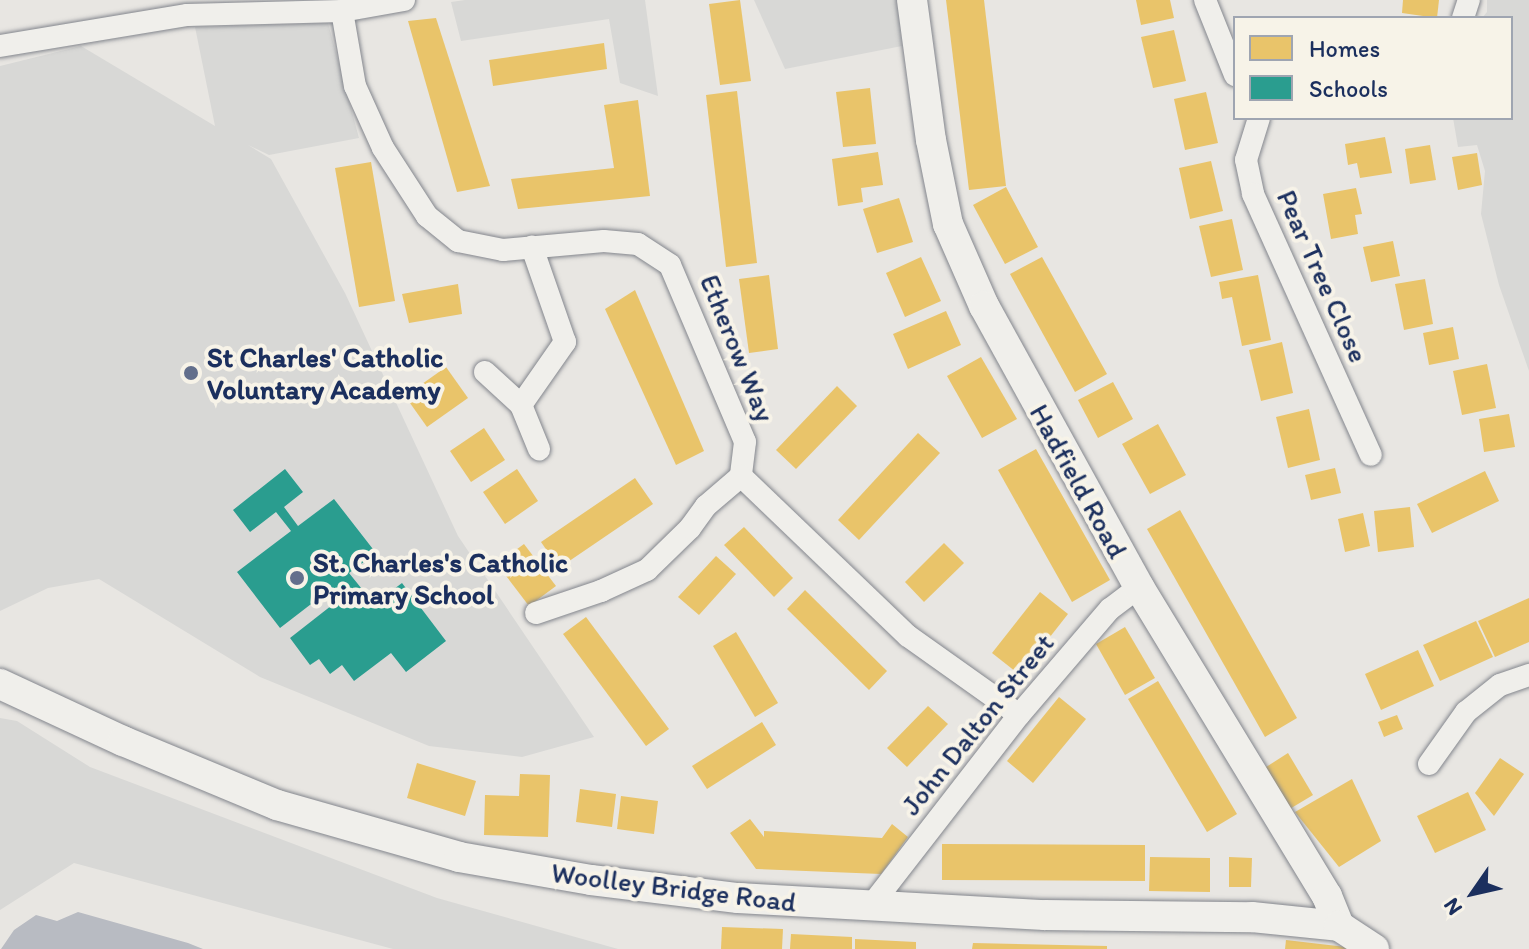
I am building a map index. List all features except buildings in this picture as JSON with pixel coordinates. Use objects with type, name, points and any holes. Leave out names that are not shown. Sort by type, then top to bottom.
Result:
[{"type":"street","points":[[0,46],[185,8],[342,11],[404,0]]},
{"type":"street","name":"Hadfield Road","points":[[912,0],[931,140],[948,224],[984,306],[1139,587],[1327,896],[1339,926]]},
{"type":"street","points":[[1205,0],[1233,70]]},
{"type":"street","name":"Etherow Way","points":[[342,11],[355,86],[383,148],[427,216],[458,241],[503,250],[604,241],[638,244],[670,265],[745,442],[741,476]]},
{"type":"street","name":"Pear Tree Close","points":[[1258,120],[1246,160],[1253,194],[1371,455]]},
{"type":"street","points":[[521,405],[565,342],[532,247]]},
{"type":"street","points":[[485,372],[521,405],[539,449]]},
{"type":"street","points":[[536,613],[601,591],[654,564],[706,506],[741,476],[908,636],[1019,715]]},
{"type":"street","name":"John Dalton Street","points":[[870,907],[1019,715],[1110,609],[1139,587]]},
{"type":"street","points":[[1429,764],[1466,712],[1500,685],[1529,675]]},
{"type":"street","name":"Woolley Bridge Road","points":[[0,684],[123,741],[277,805],[459,857],[591,880],[738,898],[1045,915],[1252,917],[1339,926],[1374,949]]},
{"type":"shaded area","points":[[645,0],[658,96],[620,83],[609,19],[461,41],[451,2]]},
{"type":"shaded area","points":[[754,0],[897,0],[902,46],[785,69]]},
{"type":"shaded area","points":[[1487,0],[1529,0],[1529,371],[1499,285],[1481,214],[1485,171],[1477,145],[1458,147],[1453,120],[1513,120],[1513,16],[1484,16],[1487,12]]},
{"type":"shaded area","name":"St Charles' Catholic Voluntary Academy","points":[[328,23],[359,138],[269,155],[248,145],[271,159],[345,293],[458,536],[594,737],[522,757],[429,746],[260,677],[99,579],[48,588],[0,611],[0,66],[81,46],[215,126],[195,27]]},
{"type":"shaded area","points":[[0,718],[17,721],[90,767],[437,898],[618,949],[393,949],[74,863],[0,910]]},
{"type":"shaded area","points":[[78,912],[203,949],[1,949],[14,930],[36,915],[57,921]]},
{"type":"place","name":"St Charles' Catholic Voluntary Academy","points":[[191,373]]},
{"type":"place","name":"St. Charles's Catholic Primary School","points":[[297,578]]}]
